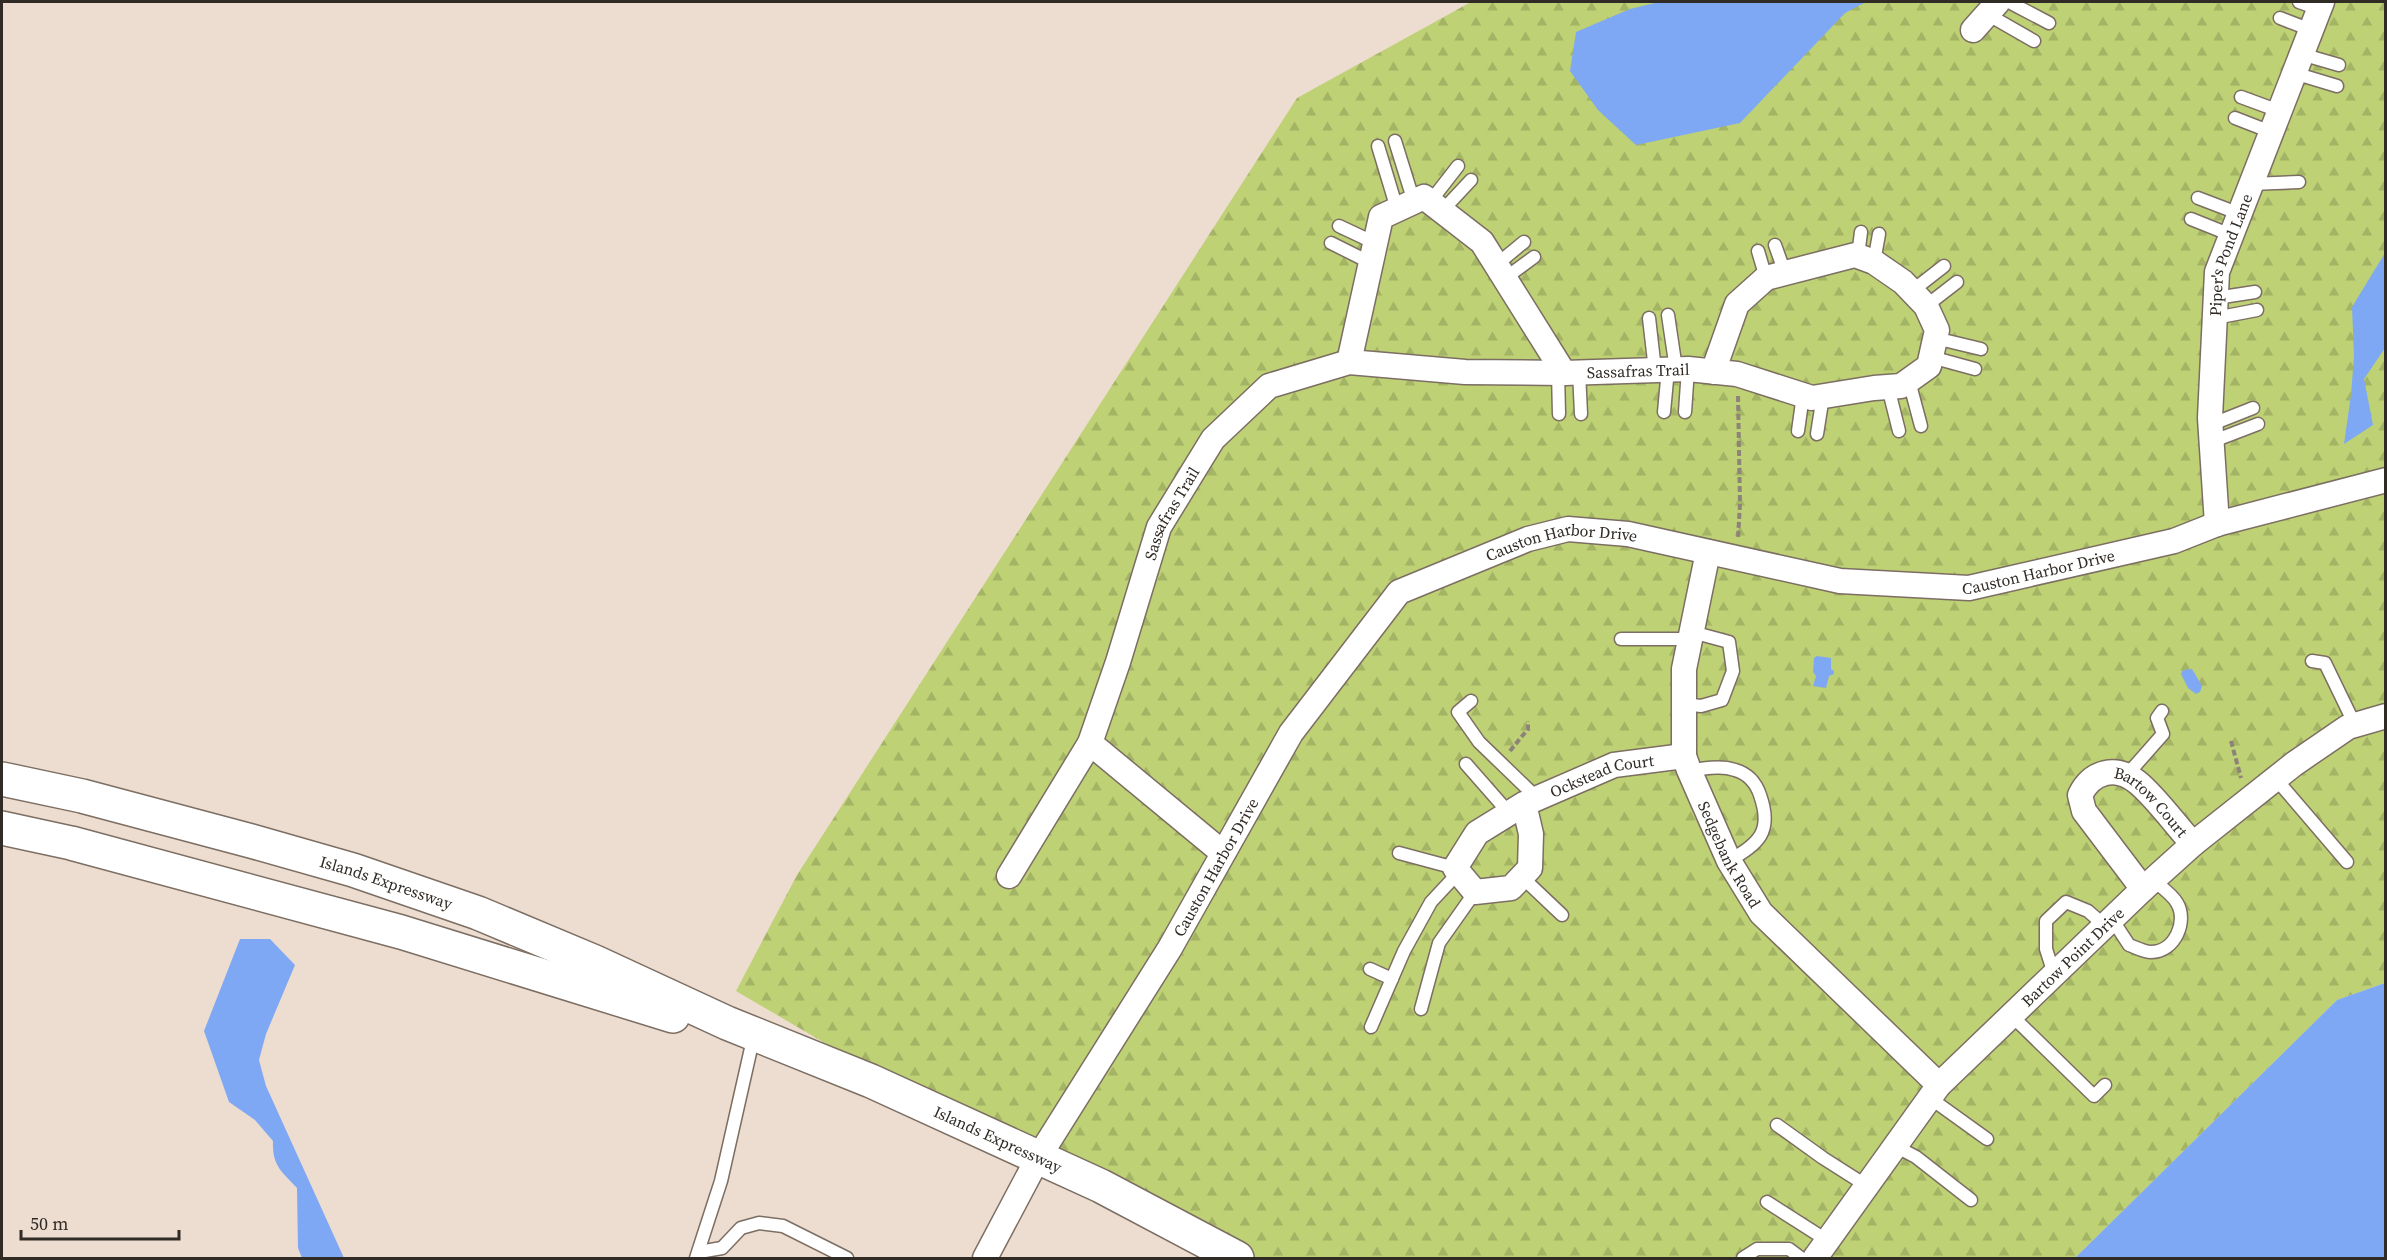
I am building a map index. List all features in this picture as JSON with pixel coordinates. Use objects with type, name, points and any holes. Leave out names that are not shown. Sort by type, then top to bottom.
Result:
[{"type":"main road","name":"Islands Expressway","points":[[2,779],[82,796],[353,870],[478,913],[595,962],[754,1034],[871,1081],[1101,1186],[1237,1258]]},
{"type":"main road","name":"Islands Expressway","points":[[2,828],[71,843],[472,953],[658,1013],[754,1034]]},
{"type":"street","name":"Piper's Pond Lane","points":[[2217,524],[2211,434],[2217,272],[2298,64],[2313,11]]},
{"type":"street","points":[[1349,362],[1381,217],[1421,206]]},
{"type":"street","name":"Sassafras Trail","points":[[1421,206],[1482,242],[1567,372]]},
{"type":"street","name":"Sassafras Trail","points":[[1713,372],[1737,304],[1775,276],[1855,255],[1866,259]]},
{"type":"street","points":[[1866,259],[1919,299],[1937,330],[1929,366],[1899,384]]},
{"type":"street","name":"Sassafras Trail","points":[[1009,876],[1090,743],[1118,662],[1159,527],[1213,439],[1269,386],[1349,362],[1465,372],[1672,370],[1713,372],[1737,374],[1813,395],[1899,384]]},
{"type":"street","name":"Causton Harbor Drive","points":[[985,1258],[1038,1158],[1170,948],[1291,733],[1399,592],[1528,539],[1568,529],[1628,534],[1840,581],[1969,588],[2174,541],[2217,524],[2385,480]]},
{"type":"street","name":"Sedgebank Road","points":[[1708,552],[1683,669],[1687,763],[1729,861],[1761,913],[1934,1092]]},
{"type":"street","name":"Bartow Point Drive","points":[[1822,1250],[1934,1092],[2148,885],[2193,844],[2276,779],[2348,727],[2385,716]]},
{"type":"street","points":[[1090,743],[1223,853]]},
{"type":"street","name":"Ockstead Court","points":[[1457,870],[1477,833],[1523,805],[1614,765],[1687,763]]},
{"type":"street","name":"Bartow Court","points":[[2148,885],[2084,811],[2080,795],[2092,777],[2105,773],[2120,773],[2137,782],[2193,844]]},
{"type":"street","points":[[1457,870],[1475,892],[1511,888],[1530,868],[1531,834],[1523,805]]},
{"type":"lane","points":[[2009,2],[2049,23]]},
{"type":"lane","points":[[2280,18],[2313,11]]},
{"type":"lane","points":[[1986,15],[2034,41]]},
{"type":"lane","points":[[2298,64],[2339,65]]},
{"type":"lane","points":[[2298,64],[2337,86]]},
{"type":"lane","points":[[2241,97],[2275,122]]},
{"type":"lane","points":[[2235,118],[2275,122]]},
{"type":"lane","points":[[1395,141],[1421,206]]},
{"type":"lane","points":[[1378,146],[1421,206]]},
{"type":"lane","points":[[1421,206],[1458,166]]},
{"type":"lane","points":[[1421,206],[1472,180]]},
{"type":"lane","points":[[2251,184],[2299,182]]},
{"type":"lane","points":[[2198,198],[2235,225]]},
{"type":"lane","points":[[2191,219],[2235,225]]},
{"type":"lane","points":[[1339,226],[1373,253]]},
{"type":"lane","points":[[1861,232],[1866,259]]},
{"type":"lane","points":[[1866,259],[1879,234]]},
{"type":"lane","points":[[1500,272],[1524,242]]},
{"type":"lane","points":[[1331,243],[1373,253]]},
{"type":"lane","points":[[1775,245],[1775,276]]},
{"type":"lane","points":[[1758,251],[1775,276]]},
{"type":"lane","points":[[1500,272],[1534,257]]},
{"type":"lane","points":[[1919,299],[1944,266]]},
{"type":"lane","points":[[1919,299],[1957,282]]},
{"type":"lane","points":[[2215,308],[2255,292]]},
{"type":"lane","points":[[2215,308],[2257,310]]},
{"type":"lane","points":[[1664,412],[1672,370],[1668,315]]},
{"type":"lane","points":[[1649,318],[1672,370],[1685,412]]},
{"type":"lane","points":[[1933,347],[1981,349]]},
{"type":"lane","points":[[1933,347],[1975,369]]},
{"type":"lane","points":[[1559,414],[1567,372]]},
{"type":"lane","points":[[1567,372],[1581,414]]},
{"type":"lane","points":[[1899,384],[1921,426]]},
{"type":"lane","points":[[1899,384],[1899,431]]},
{"type":"lane","points":[[1798,431],[1813,395]]},
{"type":"lane","points":[[1813,395],[1817,434]]},
{"type":"lane","points":[[2211,434],[2253,408]]},
{"type":"lane","points":[[2211,434],[2258,424]]},
{"type":"lane","points":[[1621,639],[1691,635],[1729,642],[1733,671],[1722,700],[1701,706],[1684,704]]},
{"type":"lane","points":[[2312,661],[2325,663],[2355,725]]},
{"type":"lane","points":[[1471,701],[1458,712],[1479,742],[1500,763],[1523,805]]},
{"type":"lane","points":[[2126,776],[2163,734],[2157,718],[2162,711]]},
{"type":"lane","points":[[1687,763],[1736,770],[1756,782],[1766,811],[1767,825],[1751,848],[1729,861]]},
{"type":"lane","points":[[1466,764],[1523,805]]},
{"type":"lane","points":[[2276,779],[2347,862]]},
{"type":"lane","points":[[1371,1027],[1404,951],[1431,902],[1457,870],[1399,853]]},
{"type":"lane","points":[[1522,877],[1562,915]]},
{"type":"lane","points":[[2055,974],[2046,949],[2046,921],[2066,902],[2109,922],[2129,945],[2152,952],[2167,947],[2176,939],[2182,914],[2176,901],[2148,885]]},
{"type":"lane","points":[[1421,1009],[1439,943],[1475,892]]},
{"type":"lane","points":[[1370,969],[1392,979]]},
{"type":"lane","points":[[2012,1015],[2094,1096],[2105,1085]]},
{"type":"lane","points":[[697,1255],[721,1181],[754,1034]]},
{"type":"lane","points":[[1934,1092],[1987,1139]]},
{"type":"lane","points":[[1777,1125],[1867,1186]]},
{"type":"lane","points":[[1895,1146],[1916,1157],[1971,1200]]},
{"type":"lane","points":[[1767,1202],[1822,1250]]},
{"type":"lane","points":[[697,1255],[722,1248],[741,1228],[759,1223],[783,1226],[847,1258]]},
{"type":"lane","points":[[1743,1258],[1757,1249],[1789,1249],[1801,1258]]},
{"type":"path","points":[[1737,374],[1740,504],[1737,558]]},
{"type":"path","points":[[1500,763],[1528,729],[1528,721]]},
{"type":"path","points":[[2231,741],[2242,781],[2255,796]]},
{"type":"green space","points":[[1471,2],[2385,2],[2385,983],[2337,1000],[2075,1258],[1252,1258],[905,1090],[736,991],[797,875],[1297,98]]},
{"type":"water","points":[[1659,2],[1866,2],[1845,13],[1740,123],[1636,145],[1598,110],[1570,71],[1576,32],[1630,9]]},
{"type":"water","points":[[2385,253],[2385,348],[2364,379],[2373,425],[2344,444],[2354,356],[2352,307]]},
{"type":"water","points":[[1817,656],[1831,658],[1831,669],[1834,674],[1829,676],[1826,688],[1813,686],[1816,676],[1813,672],[1814,658]]},
{"type":"water","points":[[2192,669],[2202,686],[2200,692],[2196,694],[2188,688],[2181,674],[2183,670]]},
{"type":"water","points":[[240,939],[270,939],[295,965],[266,1034],[259,1060],[266,1086],[344,1258],[302,1258],[298,1248],[297,1188],[276,1162],[273,1141],[255,1120],[229,1102],[204,1031]]},
{"type":"water","points":[[2385,983],[2385,1258],[2075,1258],[2337,1000]]}]
